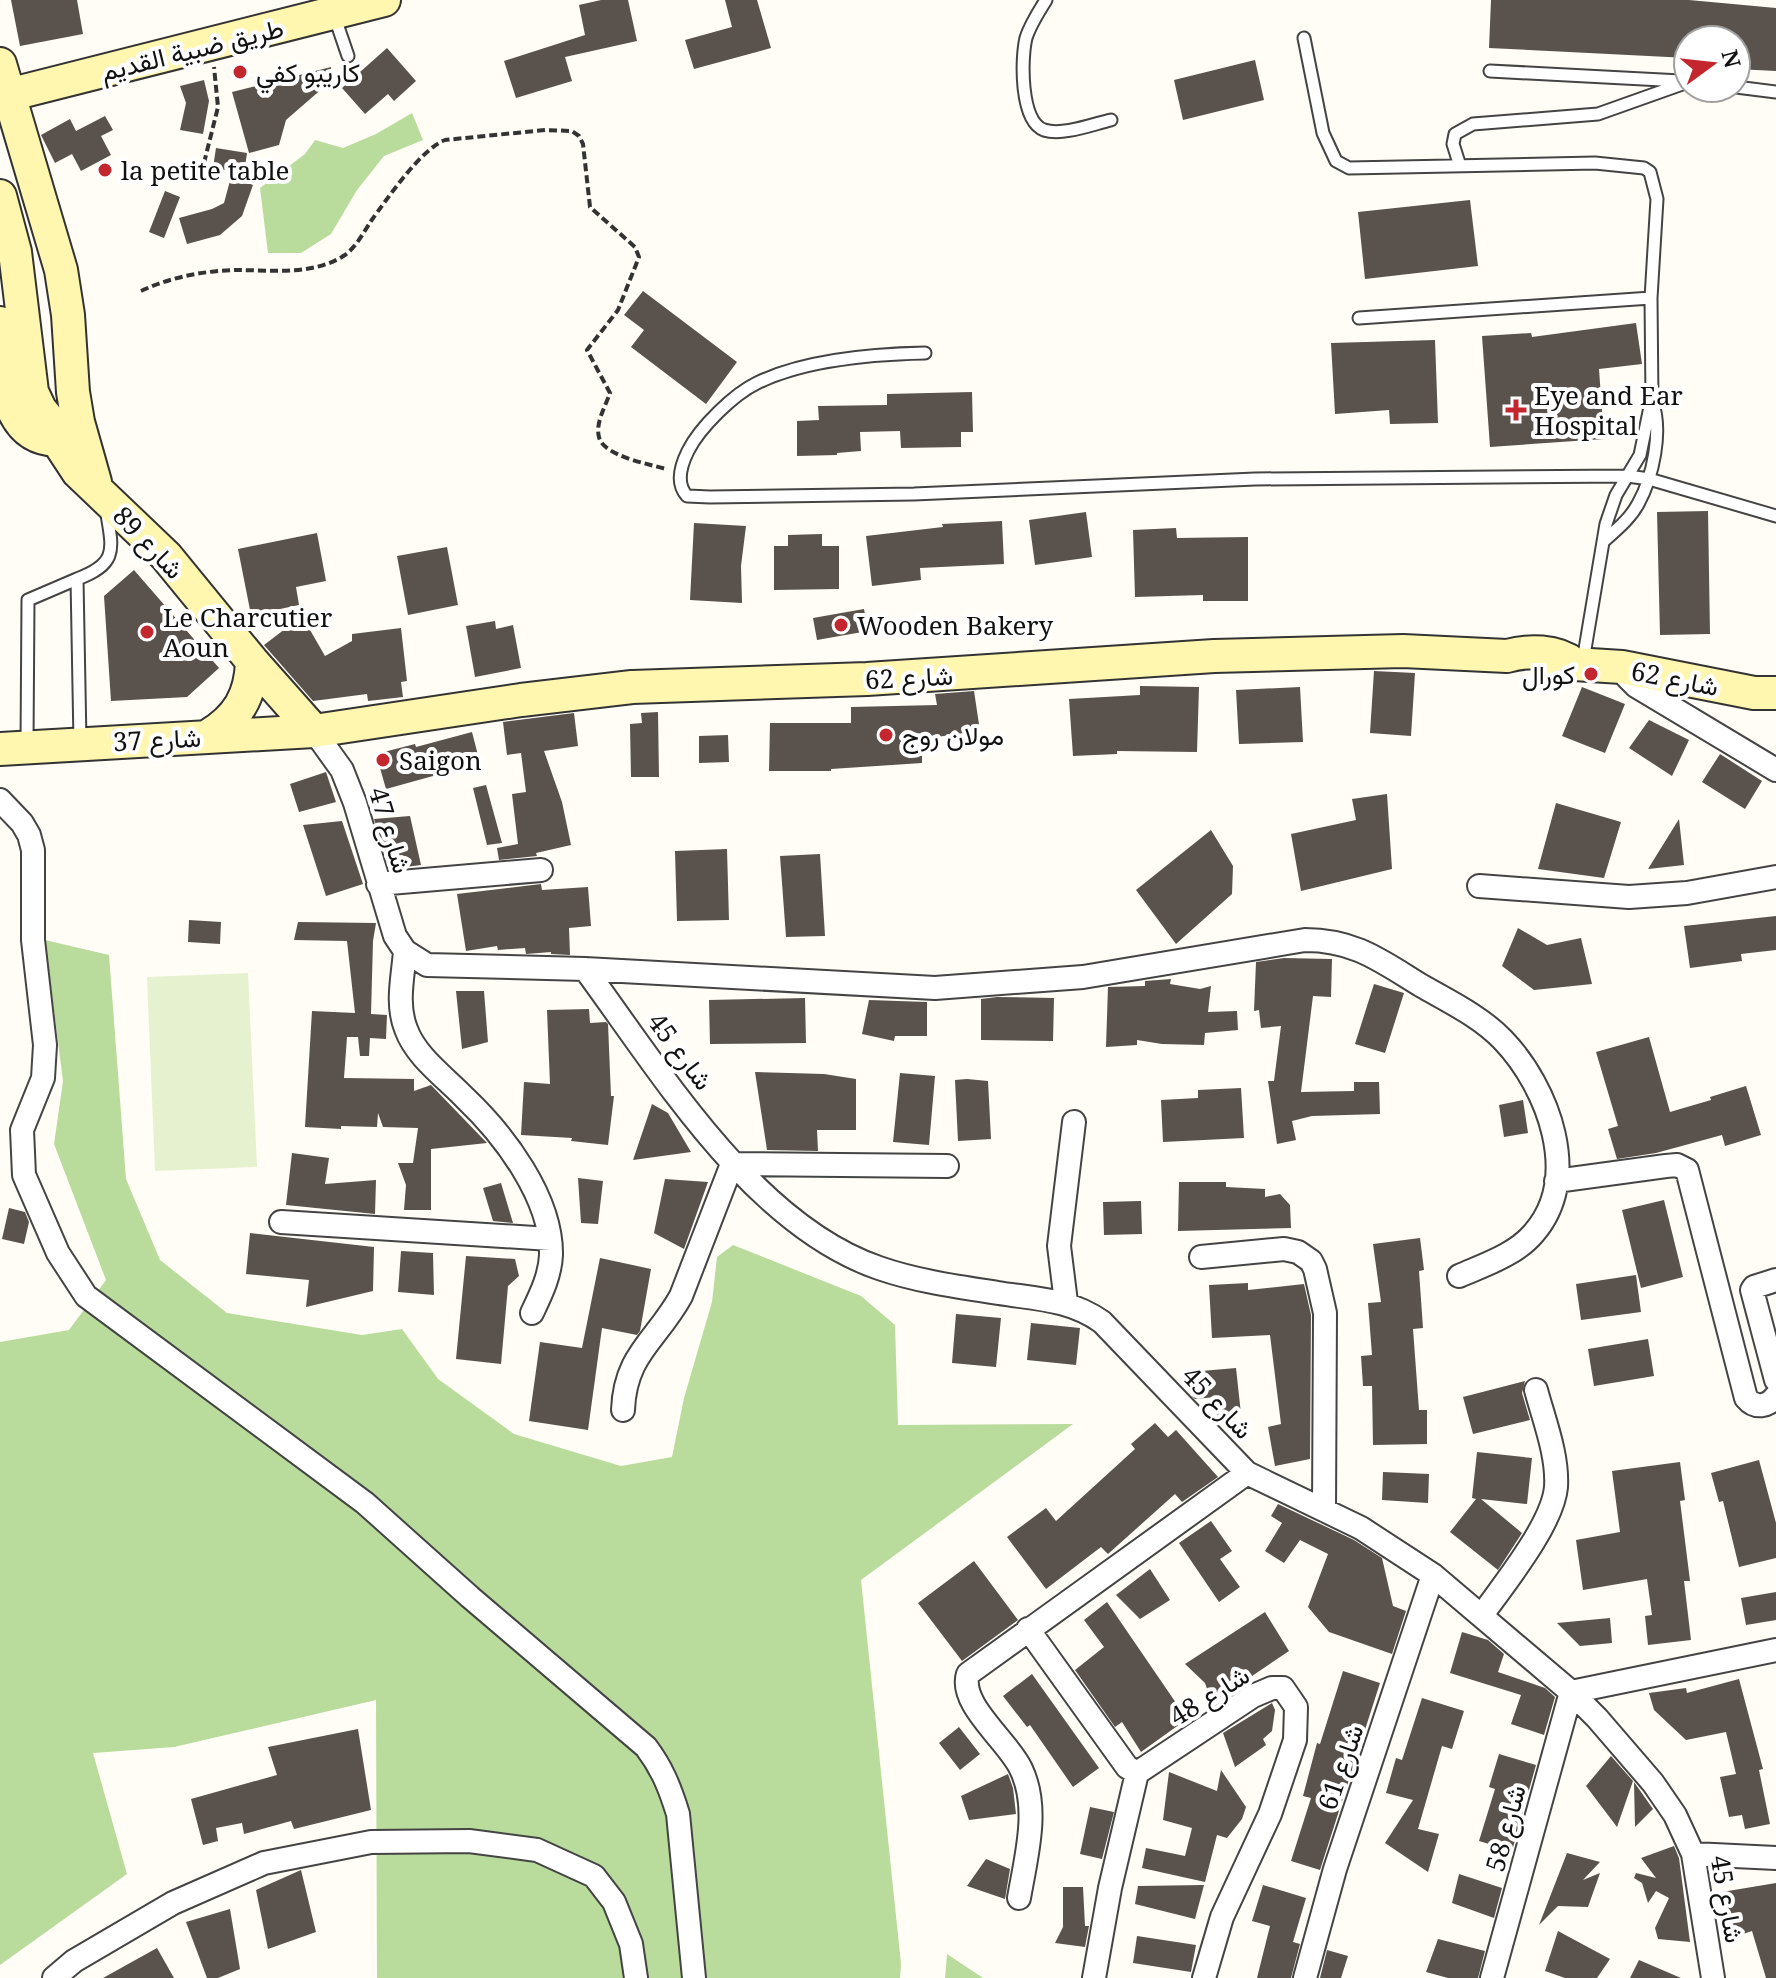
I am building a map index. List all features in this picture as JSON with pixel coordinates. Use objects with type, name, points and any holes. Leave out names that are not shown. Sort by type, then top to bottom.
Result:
[{"type":"street","name":"طريق ضبية القديم","points":[[3,101],[384,0]]},
{"type":"street","points":[[0,64],[3,101],[48,306],[41,370]]},
{"type":"street","points":[[3,101],[61,270],[78,422],[101,492]]},
{"type":"street","points":[[0,196],[15,252],[24,312],[41,370],[55,396],[54,432],[42,440],[30,434],[11,404],[5,381],[0,323]]},
{"type":"street","name":"شارع 89","points":[[54,432],[78,472],[166,556],[314,731]]},
{"type":"street","name":"شارع 62","points":[[314,731],[632,687],[882,678],[1214,656],[1403,651],[1507,656],[1521,663],[1560,668],[1578,664],[1622,667],[1754,693],[1776,693]]},
{"type":"street","points":[[208,736],[224,727],[237,714],[246,698],[252,661]]},
{"type":"street","points":[[1622,667],[1636,686],[1776,770]]},
{"type":"street","name":"شارع 37","points":[[13,748],[314,731]]},
{"type":"street","name":"شارع 47","points":[[314,731],[346,781],[395,936],[405,951]]},
{"type":"street","points":[[0,800],[22,823],[33,850],[33,940],[45,1045],[43,1078],[11,1128],[24,1175],[58,1253],[86,1296],[365,1503],[646,1747],[660,1765],[678,1814],[694,1978]]},
{"type":"street","points":[[378,884],[541,870]]},
{"type":"street","points":[[1479,886],[1629,897],[1687,893],[1776,877]]},
{"type":"street","points":[[532,1313],[548,1274],[550,1239],[543,1214],[525,1170],[472,1104],[418,1052],[406,1031],[400,1006],[405,951],[427,965],[585,969],[935,988],[1083,977],[1305,940],[1352,945],[1484,1023],[1503,1040],[1535,1084],[1551,1122],[1557,1146],[1556,1181],[1549,1209],[1533,1234],[1516,1249],[1459,1276]]},
{"type":"street","name":"شارع 45","points":[[585,969],[732,1164],[799,1224],[828,1244],[879,1268],[996,1292],[1066,1302],[1086,1310],[1102,1322],[1247,1473],[1361,1528],[1433,1575],[1571,1692],[1653,1783],[1675,1815],[1693,1854],[1713,1978]]},
{"type":"street","points":[[1066,1302],[1059,1246],[1074,1122]]},
{"type":"street","points":[[623,1410],[627,1376],[636,1356],[681,1296],[732,1164],[947,1166]]},
{"type":"street","points":[[1556,1181],[1677,1165],[1687,1170],[1746,1398],[1759,1406],[1770,1403],[1776,1396]]},
{"type":"street","points":[[281,1222],[550,1239]]},
{"type":"street","points":[[1201,1257],[1284,1249],[1298,1252],[1311,1261],[1315,1269],[1325,1313],[1324,1510]]},
{"type":"street","points":[[1776,1280],[1752,1290],[1776,1380]]},
{"type":"street","points":[[1482,1615],[1549,1514],[1556,1488],[1550,1442],[1536,1390]]},
{"type":"street","points":[[1019,1898],[1027,1853],[1029,1789],[1020,1766],[970,1700],[965,1684],[968,1674],[1247,1473]]},
{"type":"street","name":"شارع 61","points":[[1305,1978],[1335,1869],[1433,1575]]},
{"type":"street","points":[[1028,1629],[1127,1767],[1137,1773],[1110,1888],[1094,1978]]},
{"type":"street","points":[[1571,1692],[1776,1650]]},
{"type":"street","name":"شارع 48","points":[[1137,1773],[1253,1696],[1272,1688],[1283,1688],[1296,1707],[1295,1740],[1270,1814],[1222,1917],[1204,1978]]},
{"type":"street","name":"شارع 58","points":[[1492,1978],[1571,1692]]},
{"type":"street","points":[[54,1978],[74,1961],[173,1903],[264,1863],[371,1842],[469,1841],[537,1850],[594,1876],[614,1902],[631,1944],[636,1978]]},
{"type":"street","points":[[1693,1854],[1776,1858]]},
{"type":"lane","points":[[1046,0],[1026,36],[1022,63],[1024,91],[1034,121],[1041,129],[1051,131],[1111,120]]},
{"type":"lane","points":[[333,13],[348,56]]},
{"type":"lane","points":[[1304,38],[1323,133],[1336,161],[1349,168],[1595,163],[1644,168],[1653,177],[1657,199],[1651,298],[1652,401],[1640,455],[1610,508],[1578,664]]},
{"type":"lane","points":[[1490,71],[1672,81]]},
{"type":"lane","points":[[1460,166],[1453,144],[1455,134],[1473,124],[1598,114],[1672,88]]},
{"type":"lane","points":[[1752,89],[1776,92]]},
{"type":"lane","points":[[1359,318],[1651,298]]},
{"type":"lane","points":[[925,353],[872,354],[793,371],[756,383],[726,406],[695,438],[680,473],[681,490],[687,496],[710,497],[914,494],[1255,479],[1628,476],[1649,479],[1776,516]]},
{"type":"lane","points":[[1604,541],[1637,506],[1649,479],[1655,435],[1652,401]]},
{"type":"lane","points":[[13,748],[28,600],[99,571],[108,560],[111,546],[101,492]]},
{"type":"lane","points":[[77,579],[80,742]]},
{"type":"path","points":[[204,163],[218,107],[209,45]]},
{"type":"path","points":[[141,291],[158,283],[197,273],[238,270],[270,272],[302,269],[333,261],[347,254],[388,197],[434,144],[445,140],[545,130],[572,131],[583,144],[590,207],[635,247],[639,257],[618,310],[587,350],[610,393],[599,424],[599,438],[608,451],[680,473]]},
{"type":"green space","points":[[412,113],[423,140],[384,156],[357,190],[331,234],[301,253],[268,253],[260,188],[305,154],[315,140],[343,148],[376,134]]},
{"type":"green space","points":[[45,940],[109,955],[126,1179],[160,1260],[227,1313],[362,1335],[402,1329],[438,1379],[514,1434],[621,1466],[672,1457],[684,1398],[712,1302],[717,1257],[733,1245],[861,1296],[895,1325],[898,1425],[1073,1424],[861,1580],[900,1978],[377,1978],[376,1700],[174,1747],[93,1753],[127,1874],[0,1965],[0,1342],[69,1330],[106,1280],[54,1144],[63,1081]]},
{"type":"green space","points":[[248,973],[257,1167],[155,1171],[147,977]]},
{"type":"green space","points":[[947,1954],[983,1978],[945,1978]]},
{"type":"building","points":[[11,0],[77,0],[83,34],[20,46]]},
{"type":"building","points":[[601,0],[628,0],[637,41],[565,57],[572,81],[516,98],[504,61],[585,35],[579,5]]},
{"type":"building","points":[[725,0],[757,0],[771,48],[694,69],[685,40],[732,27]]},
{"type":"building","points":[[1491,0],[1689,0],[1776,8],[1776,71],[1752,70],[1752,24],[1672,24],[1672,57],[1489,48]]},
{"type":"building","points":[[387,48],[416,81],[394,101],[388,94],[365,114],[342,88]]},
{"type":"building","points":[[1255,60],[1264,100],[1183,120],[1174,80]]},
{"type":"building","points":[[331,67],[332,80],[286,120],[279,145],[249,153],[232,92]]},
{"type":"building","points":[[204,80],[209,101],[203,134],[180,130],[186,103],[180,86]]},
{"type":"building","points":[[105,116],[113,130],[101,136],[111,155],[81,171],[72,154],[55,163],[41,135],[70,119],[76,131]]},
{"type":"building","points":[[216,148],[247,153],[244,173],[213,168]]},
{"type":"building","points":[[231,177],[253,185],[242,216],[220,235],[187,244],[179,218],[224,203]]},
{"type":"building","points":[[165,191],[180,197],[164,238],[149,232]]},
{"type":"building","points":[[1470,200],[1478,266],[1365,279],[1358,212]]},
{"type":"building","points":[[643,291],[737,362],[706,404],[631,347],[644,330],[624,315]]},
{"type":"building","points":[[1636,323],[1642,364],[1599,369],[1604,439],[1490,447],[1482,336],[1531,333],[1532,337]]},
{"type":"building","points":[[1435,340],[1438,423],[1390,424],[1389,410],[1335,414],[1331,343]]},
{"type":"building","points":[[972,392],[973,432],[961,432],[961,447],[901,448],[900,431],[860,432],[861,451],[797,456],[797,421],[819,420],[818,406],[887,405],[887,394]]},
{"type":"building","points":[[1708,511],[1710,634],[1660,635],[1657,512]]},
{"type":"building","points":[[1086,512],[1092,557],[1035,565],[1029,520]]},
{"type":"building","points":[[1002,521],[1004,564],[920,568],[921,580],[872,586],[866,536],[943,527],[942,524]]},
{"type":"building","points":[[694,523],[746,526],[741,566],[742,603],[690,600]]},
{"type":"building","points":[[1176,528],[1177,538],[1248,537],[1248,601],[1203,601],[1203,595],[1135,597],[1133,530]]},
{"type":"building","points":[[317,533],[326,581],[296,587],[299,605],[251,615],[238,549]]},
{"type":"building","points":[[822,534],[822,546],[839,546],[839,589],[774,590],[774,546],[788,546],[788,535]]},
{"type":"building","points":[[447,547],[458,605],[408,615],[397,556]]},
{"type":"building","name":"Le Charcutier Aoun","points":[[134,570],[219,668],[187,697],[111,701],[104,596]]},
{"type":"building","name":"Wooden Bakery","points":[[864,609],[868,631],[817,640],[813,618]]},
{"type":"building","points":[[302,616],[325,656],[352,641],[352,634],[401,628],[407,681],[401,682],[403,697],[368,701],[367,694],[313,701],[264,645]]},
{"type":"building","points":[[495,621],[496,629],[513,625],[521,668],[475,677],[466,626]]},
{"type":"building","points":[[1374,671],[1415,673],[1411,736],[1370,733]]},
{"type":"building","points":[[1140,686],[1199,687],[1197,752],[1117,751],[1117,754],[1073,756],[1069,699],[1140,695]]},
{"type":"building","points":[[1300,687],[1303,742],[1239,744],[1236,690]]},
{"type":"building","points":[[1582,687],[1625,704],[1605,753],[1562,736]]},
{"type":"building","points":[[974,691],[980,731],[922,739],[922,763],[831,771],[769,771],[770,723],[851,723],[851,707],[937,705],[935,694]]},
{"type":"building","points":[[658,712],[659,777],[631,777],[630,724],[642,723],[641,713]]},
{"type":"building","points":[[574,713],[578,746],[544,751],[562,802],[571,845],[536,853],[537,856],[499,860],[497,848],[518,844],[512,794],[526,792],[521,753],[507,755],[503,722]]},
{"type":"building","points":[[1649,720],[1689,740],[1672,776],[1629,748]]},
{"type":"building","points":[[472,732],[480,763],[386,789],[376,754]]},
{"type":"building","points":[[728,735],[729,762],[699,763],[699,736]]},
{"type":"building","points":[[1720,754],[1762,781],[1745,809],[1702,782]]},
{"type":"building","points":[[326,772],[336,802],[299,812],[290,784]]},
{"type":"building","points":[[486,785],[502,843],[487,845],[473,788]]},
{"type":"building","points":[[1387,794],[1392,869],[1301,891],[1291,834],[1356,820],[1352,799]]},
{"type":"building","points":[[1556,803],[1621,822],[1604,878],[1538,869]]},
{"type":"building","points":[[410,816],[421,865],[390,869],[374,819]]},
{"type":"building","points":[[1679,819],[1684,865],[1648,869]]},
{"type":"building","points":[[342,821],[363,884],[326,896],[303,825]]},
{"type":"building","points":[[1211,830],[1233,866],[1232,894],[1176,944],[1136,890]]},
{"type":"building","points":[[727,849],[729,920],[677,921],[675,851]]},
{"type":"building","points":[[820,854],[825,936],[786,937],[780,856]]},
{"type":"building","points":[[541,884],[542,890],[588,887],[591,926],[569,928],[570,955],[551,952],[526,954],[525,948],[498,950],[497,946],[466,951],[457,894]]},
{"type":"building","points":[[1776,916],[1776,950],[1741,954],[1742,961],[1690,968],[1684,926]]},
{"type":"building","points":[[189,920],[221,922],[220,944],[188,942]]},
{"type":"building","points":[[298,922],[376,923],[371,1014],[387,1015],[386,1039],[370,1038],[369,1056],[360,1056],[358,1037],[347,1037],[344,1078],[414,1079],[414,1091],[431,1085],[487,1143],[431,1149],[431,1210],[404,1210],[406,1185],[398,1163],[413,1163],[418,1128],[383,1127],[378,1113],[377,1127],[305,1127],[312,1011],[355,1013],[347,941],[294,940]]},
{"type":"building","points":[[1518,928],[1547,945],[1581,938],[1592,984],[1534,990],[1502,966]]},
{"type":"building","points":[[1284,958],[1332,959],[1331,997],[1313,996],[1301,1092],[1354,1091],[1354,1082],[1379,1082],[1380,1114],[1312,1116],[1292,1121],[1296,1140],[1277,1144],[1268,1081],[1274,1081],[1281,1026],[1261,1028],[1259,1010],[1254,1011],[1256,962]]},
{"type":"building","points":[[1171,979],[1170,984],[1200,989],[1211,986],[1208,1012],[1237,1011],[1238,1030],[1205,1033],[1204,1045],[1137,1040],[1137,1045],[1106,1047],[1108,987],[1145,986],[1145,981]]},
{"type":"building","points":[[1374,984],[1404,993],[1385,1053],[1355,1044]]},
{"type":"building","points":[[456,991],[484,991],[488,1042],[462,1049]]},
{"type":"building","points":[[805,998],[806,1043],[710,1044],[709,1000]]},
{"type":"building","points":[[1054,998],[1053,1041],[981,1040],[981,999]]},
{"type":"building","points":[[869,1000],[927,1002],[927,1036],[895,1036],[894,1041],[862,1034]]},
{"type":"building","points":[[589,1009],[590,1023],[608,1024],[611,1096],[614,1096],[608,1145],[571,1141],[572,1138],[521,1135],[524,1082],[550,1084],[547,1010]]},
{"type":"building","points":[[1649,1037],[1670,1112],[1746,1086],[1761,1135],[1725,1146],[1722,1135],[1656,1153],[1617,1159],[1608,1129],[1618,1126],[1596,1052]]},
{"type":"building","points":[[755,1072],[824,1074],[856,1079],[856,1130],[817,1130],[818,1151],[767,1150]]},
{"type":"building","points":[[900,1073],[935,1076],[929,1145],[893,1142]]},
{"type":"building","points":[[955,1080],[988,1081],[991,1139],[958,1141]]},
{"type":"building","points":[[1241,1088],[1244,1138],[1163,1142],[1161,1100],[1198,1098],[1198,1090]]},
{"type":"building","points":[[1523,1100],[1528,1133],[1504,1137],[1499,1105]]},
{"type":"building","points":[[652,1104],[668,1113],[691,1152],[633,1160]]},
{"type":"building","points":[[292,1153],[329,1158],[325,1184],[376,1180],[375,1214],[286,1205]]},
{"type":"building","points":[[578,1178],[603,1181],[598,1224],[581,1223]]},
{"type":"building","points":[[665,1179],[708,1182],[684,1249],[654,1233]]},
{"type":"building","points":[[1179,1182],[1226,1182],[1226,1187],[1265,1189],[1265,1197],[1280,1194],[1290,1205],[1291,1228],[1178,1231]]},
{"type":"building","points":[[501,1183],[513,1223],[493,1221],[483,1188]]},
{"type":"building","points":[[1664,1200],[1683,1277],[1641,1288],[1622,1210]]},
{"type":"building","points":[[1141,1201],[1142,1234],[1104,1235],[1103,1202]]},
{"type":"building","points":[[9,1208],[25,1212],[29,1222],[24,1244],[2,1239]]},
{"type":"building","points":[[250,1233],[374,1247],[373,1291],[306,1307],[309,1280],[246,1274]]},
{"type":"building","points":[[1420,1238],[1424,1270],[1419,1271],[1423,1328],[1413,1329],[1419,1410],[1427,1410],[1427,1444],[1373,1445],[1372,1386],[1363,1386],[1361,1356],[1372,1355],[1368,1303],[1381,1302],[1373,1244]]},
{"type":"building","points":[[401,1251],[433,1253],[434,1295],[398,1292]]},
{"type":"building","points":[[466,1256],[515,1259],[519,1276],[508,1286],[501,1364],[456,1359]]},
{"type":"building","points":[[600,1258],[651,1269],[640,1331],[637,1335],[602,1328],[588,1430],[529,1421],[540,1342],[582,1348]]},
{"type":"building","points":[[1636,1275],[1641,1312],[1581,1320],[1576,1284]]},
{"type":"building","points":[[1248,1283],[1248,1290],[1304,1284],[1311,1315],[1310,1459],[1275,1466],[1268,1427],[1281,1424],[1270,1335],[1212,1338],[1209,1285]]},
{"type":"building","points":[[956,1314],[1001,1318],[996,1367],[952,1363]]},
{"type":"building","points":[[1031,1323],[1080,1328],[1076,1365],[1027,1360]]},
{"type":"building","points":[[1648,1339],[1654,1376],[1594,1386],[1588,1349]]},
{"type":"building","points":[[1236,1368],[1241,1414],[1217,1416],[1216,1397],[1195,1399],[1192,1396],[1190,1372]]},
{"type":"building","points":[[1525,1381],[1522,1393],[1530,1420],[1473,1434],[1463,1397]]},
{"type":"building","points":[[1155,1423],[1168,1437],[1176,1430],[1218,1477],[1182,1502],[1175,1494],[1108,1554],[1101,1547],[1046,1589],[1007,1537],[1046,1508],[1056,1521],[1135,1449],[1131,1444]]},
{"type":"building","points":[[1477,1452],[1532,1458],[1527,1504],[1481,1499],[1522,1533],[1498,1570],[1450,1532],[1476,1499],[1472,1498]]},
{"type":"building","points":[[1759,1460],[1776,1523],[1776,1558],[1739,1567],[1723,1501],[1719,1502],[1711,1473]]},
{"type":"building","points":[[1680,1462],[1685,1500],[1680,1501],[1690,1581],[1684,1581],[1691,1640],[1648,1645],[1645,1616],[1652,1615],[1647,1579],[1583,1590],[1576,1540],[1620,1532],[1612,1471]]},
{"type":"building","points":[[1383,1472],[1429,1474],[1428,1503],[1382,1500]]},
{"type":"building","points":[[1278,1504],[1354,1540],[1382,1558],[1393,1606],[1406,1611],[1392,1654],[1329,1632],[1308,1607],[1328,1554],[1300,1540],[1284,1563],[1265,1551],[1282,1523],[1271,1516]]},
{"type":"building","points":[[1211,1521],[1232,1551],[1220,1559],[1240,1587],[1219,1602],[1179,1543]]},
{"type":"building","points":[[974,1561],[1018,1620],[962,1661],[918,1603]]},
{"type":"building","points":[[1150,1569],[1170,1600],[1140,1619],[1116,1595]]},
{"type":"building","points":[[1776,1592],[1776,1620],[1746,1625],[1741,1598]]},
{"type":"building","points":[[1107,1602],[1187,1719],[1141,1752],[1122,1722],[1115,1727],[1075,1670],[1104,1647],[1084,1620]]},
{"type":"building","points":[[1265,1612],[1289,1651],[1212,1703],[1205,1683],[1185,1664]]},
{"type":"building","points":[[1610,1618],[1612,1643],[1580,1646],[1557,1623]]},
{"type":"building","points":[[1462,1632],[1488,1640],[1504,1654],[1498,1672],[1545,1688],[1555,1697],[1544,1735],[1511,1724],[1521,1695],[1450,1673]]},
{"type":"building","points":[[1343,1671],[1380,1683],[1320,1870],[1291,1861],[1311,1798],[1303,1796],[1317,1743],[1320,1744]]},
{"type":"building","points":[[1032,1674],[1099,1768],[1073,1787],[1030,1725],[1027,1727],[1003,1696]]},
{"type":"building","points":[[1739,1679],[1763,1769],[1759,1770],[1770,1824],[1745,1829],[1742,1815],[1729,1817],[1720,1777],[1736,1774],[1726,1732],[1686,1740],[1654,1710],[1649,1693],[1686,1688],[1687,1693]]},
{"type":"building","points":[[1422,1698],[1464,1711],[1452,1749],[1442,1746],[1418,1829],[1439,1834],[1428,1872],[1385,1843],[1413,1800],[1386,1793],[1396,1758],[1402,1760]]},
{"type":"building","points":[[1272,1703],[1275,1710],[1272,1731],[1263,1739],[1266,1745],[1235,1767],[1223,1733]]},
{"type":"building","points":[[959,1727],[980,1754],[960,1770],[939,1743]]},
{"type":"building","points":[[358,1729],[371,1810],[294,1829],[291,1821],[244,1834],[242,1823],[216,1828],[218,1841],[203,1845],[191,1799],[277,1775],[268,1747]]},
{"type":"building","points":[[1499,1754],[1536,1765],[1512,1851],[1479,1841],[1495,1789],[1489,1787]]},
{"type":"building","points":[[1611,1756],[1633,1781],[1617,1827],[1586,1786]]},
{"type":"building","points":[[1221,1770],[1246,1807],[1242,1819],[1227,1838],[1217,1835],[1205,1882],[1142,1868],[1146,1848],[1185,1856],[1192,1828],[1163,1820],[1169,1772],[1217,1791]]},
{"type":"building","points":[[1008,1774],[1016,1814],[969,1820],[961,1796]]},
{"type":"building","points":[[1634,1782],[1653,1809],[1635,1827]]},
{"type":"building","points":[[1090,1807],[1114,1812],[1102,1859],[1080,1854]]},
{"type":"building","points":[[1674,1846],[1679,1858],[1690,1942],[1658,1939],[1655,1928],[1669,1898],[1656,1891],[1648,1903],[1642,1883],[1634,1878],[1636,1873],[1656,1878],[1641,1858]]},
{"type":"building","points":[[1567,1853],[1600,1862],[1583,1880],[1600,1873],[1588,1907],[1558,1906],[1539,1925]]},
{"type":"building","points":[[986,1859],[1010,1869],[1005,1899],[967,1886]]},
{"type":"building","points":[[301,1870],[316,1932],[268,1949],[256,1890]]},
{"type":"building","points":[[1459,1874],[1502,1888],[1494,1918],[1452,1903]]},
{"type":"building","points":[[1776,1883],[1776,1978],[1766,1978],[1752,1931],[1728,1939],[1722,1892]]},
{"type":"building","points":[[1204,1885],[1195,1919],[1135,1904],[1138,1886]]},
{"type":"building","points":[[1263,1885],[1306,1898],[1293,1942],[1300,1944],[1291,1978],[1257,1978],[1270,1926],[1252,1921]]},
{"type":"building","points":[[1063,1887],[1083,1887],[1085,1926],[1089,1926],[1085,1947],[1055,1943],[1063,1927]]},
{"type":"building","points":[[230,1909],[240,1969],[218,1978],[207,1978],[186,1922]]},
{"type":"building","points":[[1558,1931],[1610,1959],[1597,1978],[1565,1978],[1545,1971]]},
{"type":"building","points":[[1137,1936],[1196,1945],[1191,1972],[1133,1963]]},
{"type":"building","points":[[1438,1939],[1485,1951],[1478,1978],[1448,1978],[1426,1972]]},
{"type":"building","points":[[157,1948],[174,1978],[103,1978]]},
{"type":"building","points":[[1327,1950],[1348,1956],[1341,1978],[1320,1978]]},
{"type":"building","points":[[1639,1960],[1681,1978],[1630,1978]]},
{"type":"place","name":"كاريبو كفي","points":[[240,72]]},
{"type":"place","name":"la petite table","points":[[105,170]]},
{"type":"place","name":"Eye and Ear Hospital","points":[[1516,410]]},
{"type":"place","name":"Wooden Bakery","points":[[841,625]]},
{"type":"place","name":"Le Charcutier Aoun","points":[[147,632]]},
{"type":"place","name":"كورال","points":[[1591,674]]},
{"type":"place","name":"مولان روج","points":[[886,735]]},
{"type":"place","name":"Saigon","points":[[383,760]]}]
